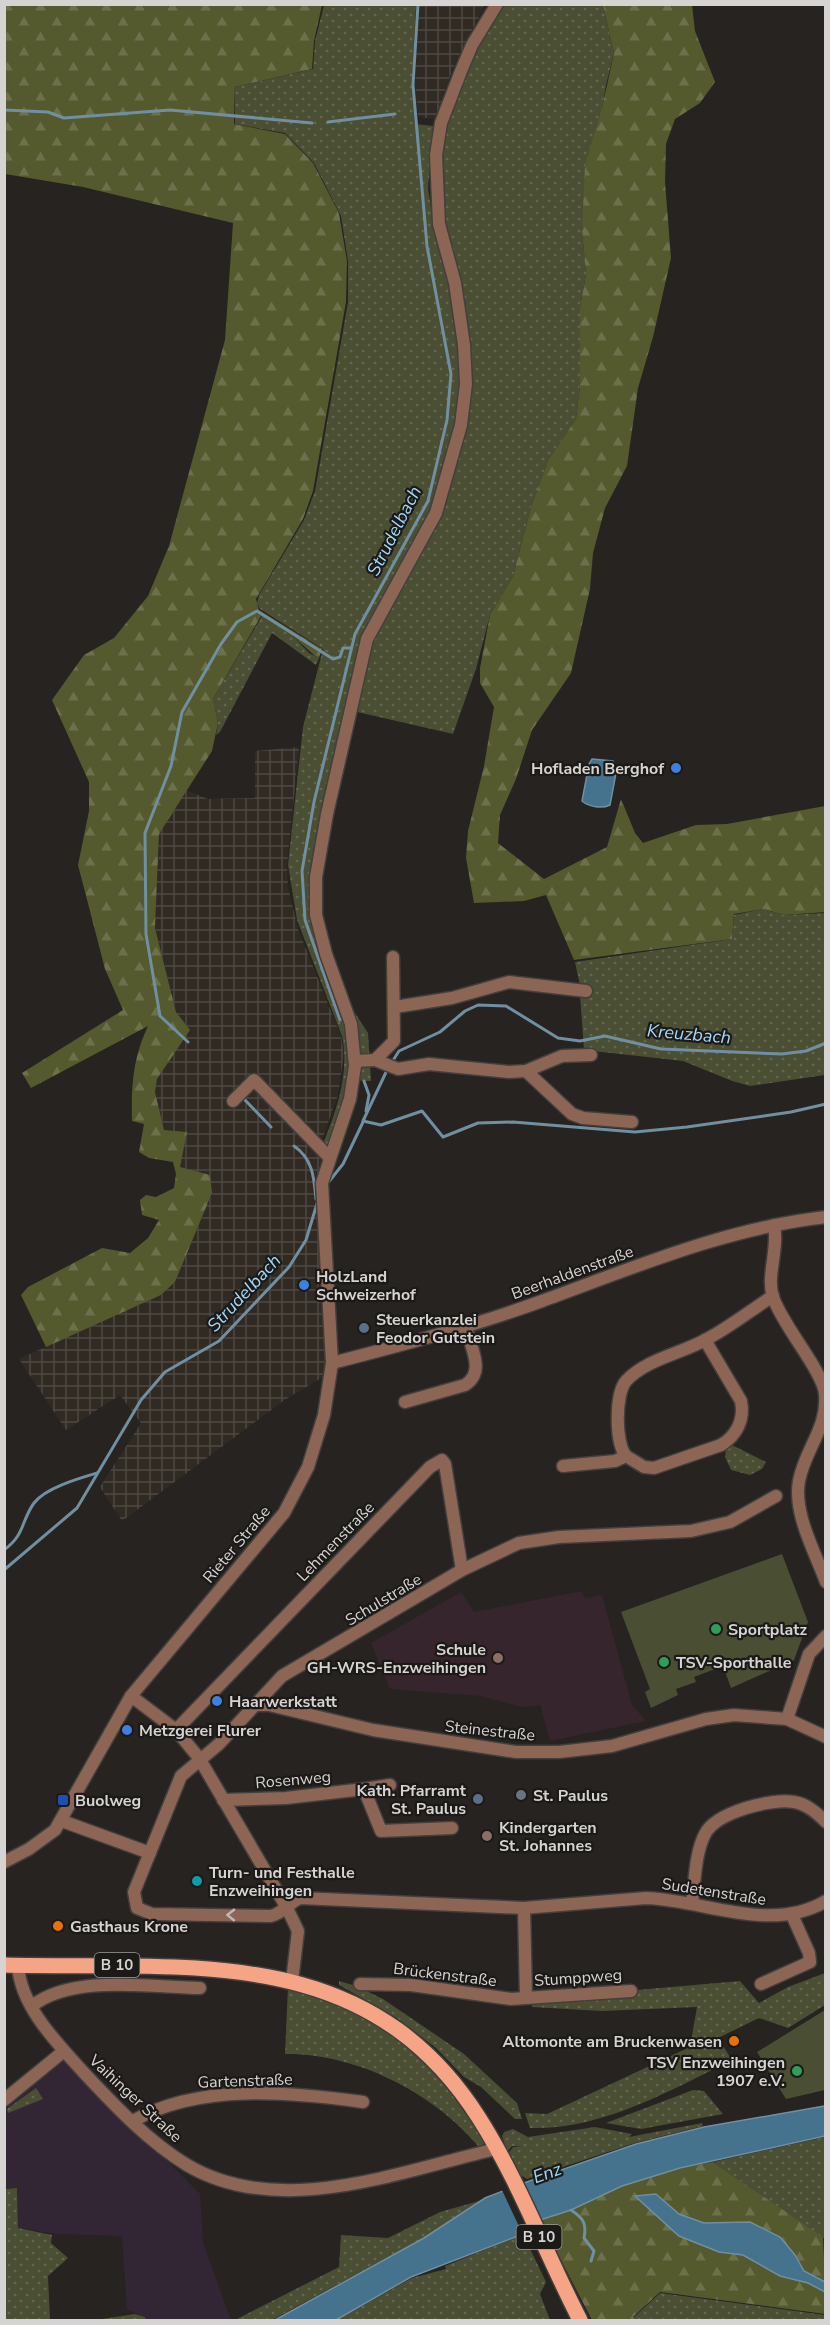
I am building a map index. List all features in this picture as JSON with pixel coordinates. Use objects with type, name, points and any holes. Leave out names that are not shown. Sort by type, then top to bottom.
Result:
[{"type":"main road","name":"B 10","points":[[11,1965],[196,1967],[254,1973],[292,1981],[353,2003],[410,2040],[455,2085],[478,2116],[580,2320]]},
{"type":"street","name":"Rieter Straße","points":[[4,1862],[45,1839],[62,1821],[131,1696],[270,1531],[292,1499],[319,1436],[332,1363],[322,1199],[323,1178],[328,1157],[350,1099],[355,1061],[351,1024],[326,954],[316,915],[316,877],[327,814],[365,646],[372,629],[436,513],[461,425],[466,384],[464,345],[458,298],[439,224],[436,155],[441,123],[461,71],[472,45],[497,4]]},
{"type":"street","points":[[378,1062],[394,1041],[393,957]]},
{"type":"street","points":[[395,1007],[452,998],[509,982],[586,991]]},
{"type":"street","points":[[355,1061],[378,1062],[398,1070],[429,1064],[526,1071],[555,1058],[591,1055]]},
{"type":"street","points":[[526,1071],[572,1114],[583,1118],[632,1122]]},
{"type":"street","points":[[237,1096],[254,1080],[328,1157]]},
{"type":"street","name":"Beerhaldenstraße","points":[[332,1363],[466,1326],[542,1301],[655,1258],[774,1225],[825,1217]]},
{"type":"street","points":[[774,1225],[777,1249],[773,1296],[825,1391],[825,1423],[802,1472],[799,1487],[804,1523],[825,1582]]},
{"type":"street","points":[[705,1340],[741,1401],[743,1408],[739,1426],[730,1439],[721,1445],[654,1468],[644,1467],[626,1456],[620,1449],[618,1440],[619,1402],[622,1388],[627,1381],[650,1366],[705,1340],[773,1296]]},
{"type":"street","points":[[405,1402],[465,1385],[472,1380],[477,1368],[466,1326]]},
{"type":"street","points":[[563,1466],[615,1461],[626,1456]]},
{"type":"street","name":"Lehmenstraße","points":[[176,1730],[430,1467],[442,1460],[445,1464],[462,1570]]},
{"type":"street","name":"Schulstraße","points":[[137,1908],[134,1892],[181,1776],[199,1758],[219,1744],[282,1676],[462,1570],[504,1549],[536,1539],[691,1531],[730,1522],[776,1496]]},
{"type":"street","points":[[787,1719],[809,1654],[825,1636]]},
{"type":"street","points":[[131,1696],[176,1730],[199,1758],[287,1908],[298,1931],[292,1981]]},
{"type":"street","name":"Steinestraße","points":[[254,1705],[270,1705],[421,1739],[516,1752],[545,1753],[612,1746],[706,1719],[734,1715],[787,1719],[825,1737]]},
{"type":"street","name":"Rosenweg","points":[[223,1800],[286,1798],[390,1785]]},
{"type":"street","points":[[364,1789],[381,1831],[452,1828]]},
{"type":"street","points":[[692,1903],[705,1832],[721,1817],[752,1808],[795,1802],[808,1807],[825,1822]]},
{"type":"street","points":[[62,1821],[150,1853]]},
{"type":"street","name":"Sudetenstraße","points":[[137,1908],[152,1914],[271,1916],[280,1914],[293,1901],[300,1898],[524,1908],[646,1898],[692,1903],[746,1914],[792,1915],[825,1901]]},
{"type":"street","points":[[524,1908],[526,1997]]},
{"type":"street","points":[[761,1984],[810,1962],[809,1953],[792,1915]]},
{"type":"street","name":"Vaihinger Straße","points":[[11,1965],[32,2006],[64,2051],[107,2098],[167,2152],[201,2173],[248,2187],[270,2189],[339,2187],[364,2183],[496,2149]]},
{"type":"street","name":"Brückenstraße","points":[[360,1984],[380,1982],[511,1999],[526,1997]]},
{"type":"street","points":[[32,2006],[56,1991],[84,1985],[200,1988]]},
{"type":"street","name":"Stumppweg","points":[[526,1997],[631,1990]]},
{"type":"street","points":[[4,2100],[64,2051]]},
{"type":"street","name":"Gartenstraße","points":[[133,2121],[178,2102],[200,2097],[292,2093],[363,2102]]},
{"type":"shaded area","points":[[419,5],[485,5],[453,68],[435,119],[418,117],[415,85]]},
{"type":"shaded area","points":[[299,747],[287,865],[288,887],[298,929],[341,1036],[344,1054],[338,1095],[319,1149],[324,1157],[319,1175],[330,1373],[286,1399],[122,1521],[100,1487],[141,1423],[120,1395],[66,1430],[19,1359],[161,1295],[175,1282],[212,1193],[180,1168],[164,1130],[155,1092],[157,1079],[189,1030],[176,1012],[155,928],[159,833],[186,790],[208,799],[255,798],[255,751]]},
{"type":"shaded area","name":"Schule GH-WRS-Enzweihingen","points":[[582,1591],[585,1598],[602,1595],[632,1705],[646,1721],[550,1741],[540,1705],[522,1707],[481,1696],[390,1689],[371,1643],[461,1592],[474,1612]]},
{"type":"shaded area","points":[[61,2055],[200,2194],[203,2243],[231,2320],[146,2320],[145,2317],[127,2310],[122,2236],[58,2234],[18,2228],[17,2188],[5,2188],[4,2102]]},
{"type":"green space","points":[[4,5],[322,5],[314,41],[312,69],[234,87],[234,124],[285,134],[313,163],[339,213],[347,261],[346,302],[313,491],[303,519],[256,599],[259,610],[322,649],[319,658],[315,656],[294,637],[261,616],[213,699],[218,723],[212,751],[159,834],[155,928],[176,1012],[190,1030],[157,1079],[155,1092],[164,1130],[187,1132],[180,1167],[210,1175],[212,1193],[175,1282],[161,1295],[46,1347],[21,1295],[28,1287],[102,1248],[130,1253],[148,1238],[159,1220],[142,1215],[140,1200],[146,1195],[156,1197],[174,1188],[176,1174],[173,1162],[149,1158],[139,1152],[144,1124],[132,1121],[134,1072],[139,1049],[148,1026],[31,1088],[22,1073],[123,1010],[105,969],[78,865],[89,811],[89,782],[52,700],[84,655],[114,638],[148,596],[169,546],[225,340],[233,223],[83,187],[5,174]]},
{"type":"green space","points":[[324,5],[416,5],[412,85],[415,124],[433,126],[428,189],[434,225],[452,285],[459,330],[462,401],[433,511],[369,628],[312,888],[342,993],[368,1033],[371,1081],[347,1080],[339,1116],[327,1150],[322,1146],[343,1079],[344,1050],[342,1036],[297,920],[288,865],[303,727],[323,649],[260,609],[257,603],[259,595],[304,520],[315,491],[348,302],[348,261],[341,216],[314,163],[285,133],[235,124],[234,87],[313,69],[315,41]]},
{"type":"green space","points":[[492,5],[603,5],[614,53],[606,85],[582,231],[586,274],[580,307],[580,385],[576,419],[548,460],[531,507],[513,576],[490,615],[476,669],[453,734],[353,711],[370,640],[420,552],[467,402],[441,223],[436,145]]},
{"type":"green space","points":[[603,5],[692,5],[695,31],[715,82],[700,103],[675,119],[666,144],[665,182],[671,258],[653,337],[638,388],[627,466],[605,508],[593,553],[590,589],[571,673],[532,730],[516,779],[500,815],[498,843],[544,879],[607,847],[621,799],[635,833],[643,843],[696,825],[727,824],[825,806],[826,912],[784,915],[764,909],[734,914],[732,939],[574,960],[546,895],[524,901],[474,903],[466,858],[468,831],[484,766],[494,707],[480,683],[480,668],[490,615],[513,576],[531,507],[548,460],[576,419],[580,385],[580,307],[586,274],[582,231],[585,165],[602,108],[614,53]]},
{"type":"green space","points":[[262,616],[294,637],[309,653],[319,658],[316,665],[272,633],[220,732],[216,735],[218,723],[213,699]]},
{"type":"green space","points":[[763,909],[784,915],[825,913],[825,1075],[750,1086],[683,1061],[584,1050],[579,981],[575,962],[732,939],[734,915]]},
{"type":"green space","points":[[732,1445],[766,1462],[762,1469],[750,1475],[731,1470],[725,1457],[726,1450]]},
{"type":"green space","name":"Sportplatz","points":[[782,1554],[808,1622],[794,1660],[731,1688],[723,1666],[694,1677],[696,1682],[676,1689],[678,1695],[651,1708],[645,1692],[650,1689],[621,1612]]},
{"type":"green space","points":[[825,1973],[825,2005],[788,2028],[759,2018],[718,2038],[732,2060],[659,2096],[609,2116],[557,2127],[530,2128],[525,2113],[547,2114],[690,2047],[697,2007],[602,2011],[532,2007],[533,1999],[740,1981],[759,2003],[788,1987]]},
{"type":"green space","points":[[339,1981],[356,1986],[383,1999],[464,2054],[517,2103],[522,2119],[515,2119],[481,2087],[464,2077],[436,2048],[397,2018],[339,1985]]},
{"type":"green space","points":[[288,1986],[341,2005],[390,2034],[433,2072],[478,2130],[484,2144],[479,2147],[439,2109],[416,2093],[365,2068],[312,2055],[285,2054]]},
{"type":"green space","name":"TSV Enzweihingen 1907 e.V.","points":[[825,2010],[825,2090],[786,2099],[757,2052]]},
{"type":"green space","points":[[36,2088],[43,2099],[8,2113],[7,2109]]},
{"type":"green space","points":[[693,2090],[704,2091],[723,2114],[641,2129],[606,2123]]},
{"type":"green space","points":[[702,2123],[703,2126],[635,2143],[527,2179],[517,2173],[508,2154],[513,2147],[523,2147],[512,2146],[507,2152],[502,2136],[504,2132],[513,2129],[528,2137],[595,2127],[632,2134],[629,2137]]},
{"type":"green space","points":[[825,2137],[825,2239],[713,2162]]},
{"type":"green space","points":[[713,2162],[823,2237],[825,2282],[804,2271],[795,2255],[780,2237],[750,2222],[704,2223],[679,2214],[656,2194],[636,2197],[719,2252],[743,2255],[780,2276],[808,2283],[825,2292],[825,2314],[660,2292],[633,2317],[635,2320],[592,2320],[540,2220],[633,2182]]},
{"type":"green space","points":[[17,2188],[18,2228],[52,2235],[51,2243],[68,2258],[48,2276],[50,2320],[5,2320],[5,2189]]},
{"type":"green space","points":[[479,2201],[425,2237],[272,2320],[235,2320],[339,2267],[341,2235],[388,2238],[440,2212]]},
{"type":"green space","points":[[523,2234],[546,2282],[540,2294],[550,2320],[337,2320],[412,2278],[446,2269],[445,2266]]},
{"type":"green space","points":[[660,2293],[825,2315],[826,2320],[635,2320],[633,2318]]},
{"type":"green space","points":[[135,2314],[145,2317],[146,2320],[95,2320]]},
{"type":"water","points":[[592,759],[613,761],[617,768],[610,805],[592,806],[582,801]]},
{"type":"water","points":[[825,2106],[825,2136],[680,2168],[622,2186],[571,2210],[540,2220],[523,2234],[411,2277],[336,2320],[275,2320],[424,2238],[485,2198],[636,2144],[704,2127]]},
{"type":"water","points":[[656,2194],[679,2214],[704,2223],[750,2222],[780,2237],[795,2255],[804,2271],[825,2282],[825,2292],[808,2283],[780,2276],[743,2255],[719,2252],[679,2236],[635,2196]]},
{"type":"pier","points":[[521,2180],[541,2222],[524,2237],[501,2188]]},
{"type":"waterway","name":"Strudelbach","points":[[340,1020],[305,920],[302,871],[314,802],[355,634],[428,501],[447,420],[451,374],[427,246],[413,85],[418,4]]},
{"type":"waterway","points":[[4,110],[48,112],[64,118],[170,110],[312,123]]},
{"type":"waterway","points":[[328,122],[395,114]]},
{"type":"waterway","points":[[188,1042],[160,1016],[146,934],[145,833],[171,766],[182,712],[221,644],[237,622],[257,611],[333,659],[340,657],[343,648],[351,648]]},
{"type":"waterway","name":"Kreuzbach","points":[[392,1062],[399,1051],[440,1032],[465,1011],[478,1005],[506,1006],[558,1038],[580,1041],[605,1036],[661,1049],[782,1054],[806,1051],[826,1043]]},
{"type":"waterway","points":[[388,1068],[363,1121],[381,1125],[422,1111],[443,1137],[478,1123],[513,1122],[635,1132],[791,1112],[826,1104]]},
{"type":"waterway","name":"Strudelbach","points":[[364,1081],[369,1095],[366,1111]]},
{"type":"waterway","points":[[243,1098],[271,1127]]},
{"type":"waterway","name":"Strudelbach","points":[[327,1184],[343,1164],[364,1120]]},
{"type":"waterway","points":[[294,1146],[309,1163],[316,1199]]},
{"type":"waterway","name":"Strudelbach","points":[[4,1570],[77,1508],[141,1400],[165,1372],[219,1341],[289,1267],[306,1240],[319,1197]]},
{"type":"waterway","name":"Strudelbach","points":[[4,1550],[16,1539],[30,1510],[39,1498],[63,1484],[97,1473]]},
{"type":"waterway","points":[[571,2210],[583,2221],[584,2238],[594,2251],[591,2261]]},
{"type":"place","name":"Hofladen Berghof","points":[[676,768]]},
{"type":"place","name":"HolzLand Schweizerhof","points":[[304,1285]]},
{"type":"place","name":"Steuerkanzlei Feodor Gutstein","points":[[364,1328]]},
{"type":"place","name":"Sportplatz","points":[[716,1629]]},
{"type":"place","name":"Schule GH-WRS-Enzweihingen","points":[[498,1658]]},
{"type":"place","name":"TSV-Sporthalle","points":[[664,1662]]},
{"type":"place","name":"Haarwerkstatt","points":[[217,1701]]},
{"type":"place","name":"Metzgerei Flurer","points":[[127,1730]]},
{"type":"place","name":"St. Paulus","points":[[521,1795]]},
{"type":"place","name":"Kath. Pfarramt St. Paulus","points":[[478,1799]]},
{"type":"place","name":"Buolweg","points":[[63,1800]]},
{"type":"place","name":"Kindergarten St. Johannes","points":[[487,1836]]},
{"type":"place","name":"Turn- und Festhalle Enzweihingen","points":[[197,1881]]},
{"type":"place","name":"Gasthaus Krone","points":[[58,1926]]},
{"type":"place","name":"Altomonte am Bruckenwasen","points":[[734,2041]]},
{"type":"place","name":"TSV Enzweihingen 1907 e.V.","points":[[797,2071]]},
{"type":"water label","name":"Enz","points":[[547,2173]]}]
